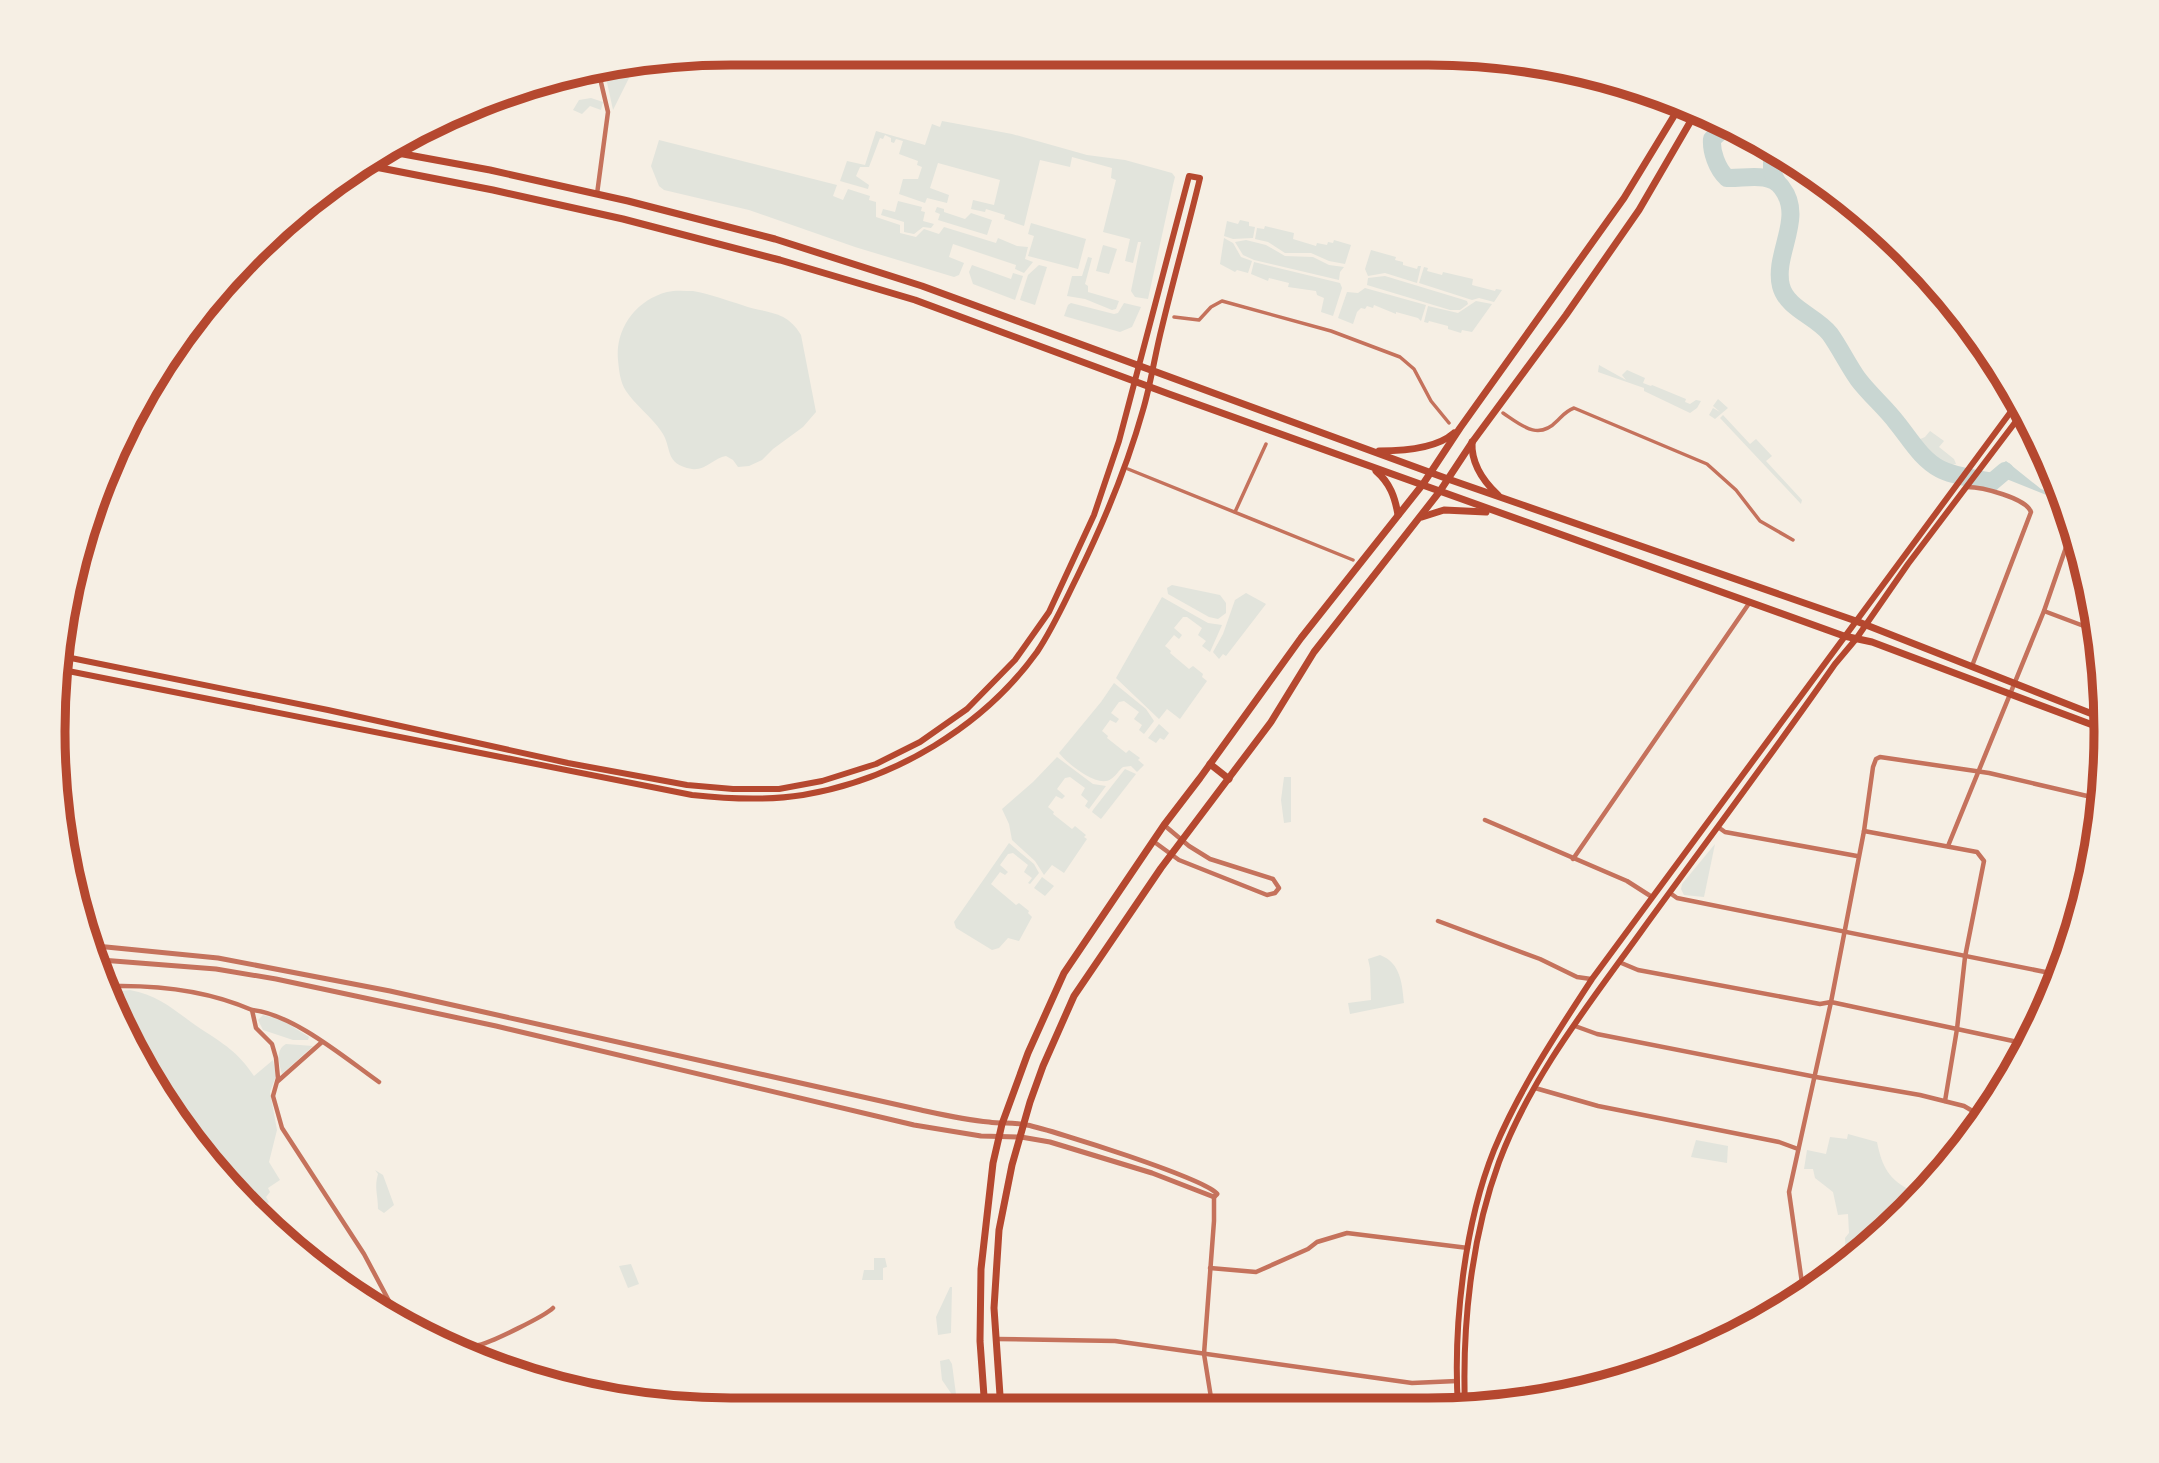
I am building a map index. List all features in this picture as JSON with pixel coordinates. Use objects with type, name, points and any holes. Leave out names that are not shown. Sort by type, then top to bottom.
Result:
[{"type":"main road","points":[[984,1398],[980,1334],[985,1227],[998,1137],[1028,1053],[1060,980],[1153,840],[1301,638],[1423,484],[1624,198],[1676,113]]},
{"type":"main road","points":[[1000,1398],[994,1297],[999,1230],[1012,1165],[1043,1066],[1074,996],[1088,971],[1171,855],[1271,722],[1314,652],[1440,491],[1472,441],[1566,315],[1639,210],[1691,120]]},
{"type":"main road","points":[[399,153],[597,194],[775,239],[922,286],[1448,479],[1856,621],[2094,715]]},
{"type":"main road","points":[[376,167],[598,213],[780,260],[915,300],[1498,513],[1844,636],[1872,642],[2094,726]]},
{"type":"main road","points":[[68,671],[684,794],[750,799],[788,797],[821,791],[895,766],[941,741],[980,713],[1026,665],[1052,629],[1093,543],[1139,421],[1200,178],[1189,176],[1119,441],[1094,515],[1049,612],[1022,652],[986,692],[942,728],[886,759],[822,781],[779,789],[733,789],[651,780],[69,658]]},
{"type":"main road","points":[[1458,1397],[1459,1324],[1471,1227],[1494,1151],[1518,1101],[1557,1032],[1592,979],[2011,411]]},
{"type":"main road","points":[[1465,1397],[1466,1311],[1484,1213],[1500,1160],[1516,1122],[1535,1088],[1619,962],[1908,564],[2017,421]]},
{"type":"main road","points":[[1371,450],[1401,450],[1434,443],[1450,437],[1460,428]]},
{"type":"main road","points":[[1472,441],[1477,469],[1489,487],[1502,498]]},
{"type":"main road","points":[[1370,466],[1387,482],[1398,515]]},
{"type":"main road","points":[[1416,522],[1424,516],[1444,510],[1498,513]]},
{"type":"main road","points":[[1210,764],[1229,779]]},
{"type":"main road","points":[[980,1334],[996,1336]]},
{"type":"main road","points":[[982,1370],[998,1367]]},
{"type":"street","points":[[597,194],[608,111],[600,78]]},
{"type":"street","points":[[1174,317],[1199,320],[1212,307],[1223,301],[1331,331],[1400,356],[1414,369],[1431,401],[1449,423]]},
{"type":"street","points":[[1503,412],[1534,431],[1542,431],[1548,429],[1567,410],[1574,408],[1707,464],[1729,481],[1760,521],[1793,540]]},
{"type":"street","points":[[1236,512],[1266,444]]},
{"type":"street","points":[[1128,468],[1353,560]]},
{"type":"street","points":[[1969,484],[2029,506],[2031,512],[1971,667]]},
{"type":"street","points":[[1948,846],[2044,611],[2067,545]]},
{"type":"street","points":[[1573,859],[1751,601]]},
{"type":"street","points":[[2044,611],[2086,627]]},
{"type":"street","points":[[1802,1283],[1789,1192],[1846,933],[1857,856],[1876,759],[1887,757],[1978,771],[2091,797]]},
{"type":"street","points":[[1485,820],[1627,881],[1653,897]]},
{"type":"street","points":[[1153,840],[1171,855],[1202,870],[1267,895],[1275,893],[1279,888],[1273,880],[1210,859],[1164,825]]},
{"type":"street","points":[[1718,827],[1725,832],[1857,856]]},
{"type":"street","points":[[1864,831],[1977,852],[1984,861],[1965,957],[1945,1101]]},
{"type":"street","points":[[1670,893],[1676,898],[2049,973]]},
{"type":"street","points":[[1438,921],[1577,977],[1592,979]]},
{"type":"street","points":[[100,946],[218,958],[317,976],[921,1110],[1002,1124],[1025,1124],[1202,1183],[1217,1194],[1214,1197],[1203,1354],[1211,1398]]},
{"type":"street","points":[[106,960],[216,969],[276,979],[496,1026],[914,1125],[998,1137],[1021,1137],[1062,1146],[1152,1173],[1214,1197]]},
{"type":"street","points":[[1619,962],[1638,970],[1820,1004],[1831,1002],[2017,1042]]},
{"type":"street","points":[[116,986],[181,990],[284,1018],[379,1082]]},
{"type":"street","points":[[252,1010],[256,1028],[272,1044],[278,1066],[273,1096],[285,1135],[364,1254],[390,1304]]},
{"type":"street","points":[[1575,1026],[1597,1034],[1945,1101],[1974,1112]]},
{"type":"street","points":[[277,1082],[322,1042]]},
{"type":"street","points":[[1535,1088],[1598,1106],[1779,1142],[1798,1149]]},
{"type":"street","points":[[1210,1268],[1256,1272],[1308,1249],[1317,1242],[1347,1233],[1468,1248]]},
{"type":"street","points":[[382,1299],[386,1297]]},
{"type":"street","points":[[468,1343],[479,1345],[515,1330],[553,1308]]},
{"type":"street","points":[[996,1336],[1115,1341],[1412,1382],[1457,1381]]},
{"type":"shaded area","points":[[632,72],[613,110],[606,77]]},
{"type":"shaded area","points":[[591,98],[603,102],[601,110],[590,106],[582,114],[573,110],[579,100]]},
{"type":"shaded area","points":[[942,121],[1012,134],[1087,155],[1125,160],[1172,173],[1175,177],[1148,299],[1135,297],[1131,291],[1141,242],[1138,242],[1133,263],[1125,261],[1130,239],[1103,232],[1116,180],[1111,178],[1112,168],[1072,157],[1070,167],[1040,160],[1024,226],[1004,219],[1005,215],[986,209],[985,212],[971,209],[973,200],[994,205],[1000,180],[938,163],[930,188],[949,195],[947,203],[927,198],[925,203],[899,194],[903,179],[918,179],[922,167],[917,165],[918,161],[899,154],[903,141],[896,139],[894,143],[891,142],[891,138],[885,135],[883,139],[880,138],[869,167],[860,167],[856,176],[869,185],[868,189],[840,181],[847,161],[865,165],[876,131],[925,145],[932,124],[940,127]]},
{"type":"shaded area","points":[[659,140],[837,185],[833,196],[843,200],[848,189],[870,196],[869,200],[876,202],[876,217],[900,225],[900,233],[916,237],[924,229],[939,234],[944,227],[996,243],[998,238],[1017,246],[1028,247],[1025,259],[1033,262],[1024,273],[1015,269],[1016,265],[953,244],[949,257],[964,263],[959,275],[954,277],[855,247],[749,210],[664,190],[659,186],[651,166]]},
{"type":"shaded area","points":[[898,201],[922,207],[921,211],[925,212],[923,221],[934,224],[931,228],[923,227],[914,234],[904,232],[904,222],[881,215],[883,209],[895,212]]},
{"type":"shaded area","points":[[937,207],[965,219],[971,213],[992,220],[987,235],[938,220],[940,214],[935,212]]},
{"type":"shaded area","points":[[1240,220],[1255,227],[1253,238],[1233,239],[1224,236],[1227,221],[1238,224]]},
{"type":"shaded area","points":[[1031,223],[1086,239],[1078,269],[1028,256],[1034,236],[1028,234]]},
{"type":"shaded area","points":[[1265,226],[1294,233],[1293,239],[1316,246],[1317,243],[1333,243],[1334,240],[1351,245],[1345,264],[1311,253],[1285,253],[1268,242],[1255,239],[1257,228],[1264,229]]},
{"type":"shaded area","points":[[1224,238],[1233,243],[1241,257],[1252,261],[1248,273],[1237,270],[1235,272],[1220,264]]},
{"type":"shaded area","points":[[1246,240],[1266,245],[1285,256],[1313,257],[1329,265],[1344,267],[1339,280],[1254,260],[1243,255],[1235,242]]},
{"type":"shaded area","points":[[1103,245],[1117,249],[1109,274],[1096,271]]},
{"type":"shaded area","points":[[1371,250],[1396,257],[1395,260],[1403,262],[1403,265],[1417,269],[1421,266],[1417,283],[1385,273],[1368,276],[1365,269]]},
{"type":"shaded area","points":[[1088,257],[1092,258],[1085,284],[1088,286],[1088,292],[1119,301],[1116,309],[1067,296],[1072,276],[1082,276]]},
{"type":"shaded area","points":[[1254,262],[1340,283],[1342,288],[1333,316],[1321,312],[1324,298],[1317,295],[1316,291],[1288,287],[1289,283],[1269,278],[1268,281],[1251,274]]},
{"type":"shaded area","points":[[972,265],[1011,279],[1013,273],[1023,276],[1015,300],[973,284],[969,272]]},
{"type":"shaded area","points":[[1039,265],[1047,267],[1035,305],[1020,300],[1028,275]]},
{"type":"shaded area","points":[[1424,267],[1428,268],[1427,271],[1442,275],[1443,272],[1473,279],[1472,285],[1495,291],[1502,290],[1494,302],[1479,298],[1472,300],[1419,283]]},
{"type":"shaded area","points":[[1385,276],[1467,301],[1468,304],[1460,310],[1450,310],[1367,285],[1368,278]]},
{"type":"shaded area","points":[[1365,288],[1426,305],[1421,321],[1374,305],[1373,308],[1361,308],[1353,324],[1338,318],[1347,292],[1358,293]]},
{"type":"shaded area","points":[[670,291],[693,291],[782,316],[801,335],[816,412],[803,427],[762,460],[749,466],[738,467],[726,456],[697,469],[683,467],[677,463],[670,454],[661,431],[630,396],[621,380],[618,349],[620,337],[630,317],[656,296]]},
{"type":"shaded area","points":[[1476,301],[1492,304],[1472,332],[1462,330],[1461,333],[1448,329],[1448,326],[1424,322],[1428,306],[1458,313]]},
{"type":"shaded area","points":[[1071,303],[1114,314],[1118,313],[1124,303],[1141,307],[1132,327],[1120,332],[1064,316]]},
{"type":"shaded area","points":[[1599,365],[1626,380],[1622,375],[1627,370],[1645,378],[1643,383],[1686,399],[1685,402],[1690,404],[1696,400],[1701,401],[1690,413],[1644,391],[1644,388],[1598,372]]},
{"type":"shaded area","points":[[1718,399],[1728,408],[1715,419],[1709,415],[1713,408],[1720,412],[1713,406]]},
{"type":"shaded area","points":[[1723,415],[1750,444],[1756,439],[1772,456],[1766,461],[1802,500],[1801,504],[1720,418]]},
{"type":"shaded area","points":[[1930,431],[1944,441],[1939,447],[1954,459],[1956,464],[1945,465],[1923,447],[1918,440]]},
{"type":"shaded area","points":[[2006,461],[2041,489],[2049,492],[2051,497],[2004,478],[1997,490],[1982,485],[1995,469]]},
{"type":"shaded area","points":[[1172,585],[1220,595],[1226,603],[1226,613],[1218,619],[1209,617],[1168,594],[1167,588]]},
{"type":"shaded area","points":[[1246,593],[1266,604],[1226,656],[1223,654],[1219,659],[1213,652],[1223,634],[1235,600]]},
{"type":"shaded area","points":[[1162,597],[1208,623],[1222,625],[1210,652],[1202,646],[1206,641],[1198,635],[1202,628],[1187,617],[1183,617],[1174,628],[1182,635],[1179,639],[1174,635],[1165,646],[1189,669],[1193,666],[1203,674],[1202,677],[1207,681],[1180,719],[1167,709],[1159,719],[1116,678]]},
{"type":"shaded area","points":[[1114,683],[1146,709],[1154,721],[1144,734],[1139,730],[1142,725],[1134,719],[1139,712],[1124,701],[1119,702],[1111,713],[1119,719],[1116,723],[1110,720],[1102,731],[1126,753],[1129,750],[1140,758],[1138,760],[1144,765],[1137,772],[1131,766],[1123,767],[1111,779],[1099,781],[1076,768],[1059,753]]},
{"type":"shaded area","points":[[1159,724],[1169,733],[1164,740],[1160,738],[1156,743],[1148,738]]},
{"type":"shaded area","points":[[1057,757],[1093,784],[1106,786],[1089,809],[1085,806],[1088,801],[1081,795],[1085,788],[1070,777],[1065,778],[1057,789],[1065,796],[1062,799],[1056,796],[1048,807],[1072,829],[1075,826],[1086,835],[1084,837],[1087,839],[1064,873],[1052,865],[1044,875],[1035,861],[1012,840],[1002,809]]},
{"type":"shaded area","points":[[1125,769],[1136,774],[1101,819],[1092,812]]},
{"type":"shaded area","points":[[1284,777],[1291,777],[1291,822],[1284,823],[1281,800]]},
{"type":"shaded area","points":[[1009,843],[1034,864],[1039,873],[1028,883],[1032,878],[1024,872],[1028,865],[1013,853],[1008,854],[1000,865],[1008,872],[1005,875],[1000,872],[991,884],[1016,905],[1019,903],[1029,911],[1032,917],[1019,941],[1008,938],[999,948],[992,950],[956,928],[954,922]]},
{"type":"shaded area","points":[[1715,844],[1704,897],[1684,895],[1682,884]]},
{"type":"shaded area","points":[[1042,877],[1054,886],[1045,896],[1034,888]]},
{"type":"shaded area","points":[[1380,955],[1396,969],[1404,1003],[1350,1014],[1348,1003],[1371,1000],[1368,959]]},
{"type":"shaded area","points":[[130,990],[159,1000],[230,1049],[254,1076],[273,1060],[276,1076],[270,1092],[277,1130],[269,1162],[280,1180],[268,1188],[270,1192],[266,1197],[269,1202],[264,1207],[230,1171],[177,1102],[154,1065],[118,991]]},
{"type":"shaded area","points":[[263,1015],[282,1020],[309,1037],[308,1040],[293,1040],[263,1030],[258,1020]]},
{"type":"shaded area","points":[[286,1044],[313,1046],[282,1074],[279,1053]]},
{"type":"shaded area","points":[[1848,1134],[1877,1142],[1888,1172],[1911,1190],[1846,1250],[1845,1238],[1849,1233],[1848,1214],[1838,1215],[1833,1192],[1815,1178],[1813,1169],[1804,1169],[1807,1150],[1826,1154],[1830,1137],[1847,1139]]},
{"type":"shaded area","points":[[1696,1140],[1728,1146],[1727,1163],[1691,1157]]},
{"type":"shaded area","points":[[375,1170],[383,1175],[394,1205],[384,1213],[378,1209],[378,1174]]},
{"type":"shaded area","points":[[874,1258],[885,1258],[887,1267],[883,1268],[883,1280],[862,1280],[864,1270],[874,1270]]},
{"type":"shaded area","points":[[631,1264],[639,1284],[628,1288],[619,1266]]},
{"type":"shaded area","points":[[950,1287],[951,1333],[938,1335],[936,1317]]},
{"type":"shaded area","points":[[949,1359],[952,1364],[956,1398],[942,1380],[940,1361]]},
{"type":"waterway","points":[[1719,133],[1712,139],[1713,149],[1715,160],[1727,178],[1771,179],[1782,188],[1788,200],[1790,224],[1780,274],[1781,286],[1789,301],[1830,334],[1858,379],[1933,465],[1952,474],[1992,482],[2005,471]]},
{"type":"waterway","points":[[1772,161],[1772,172],[1777,182]]}]
